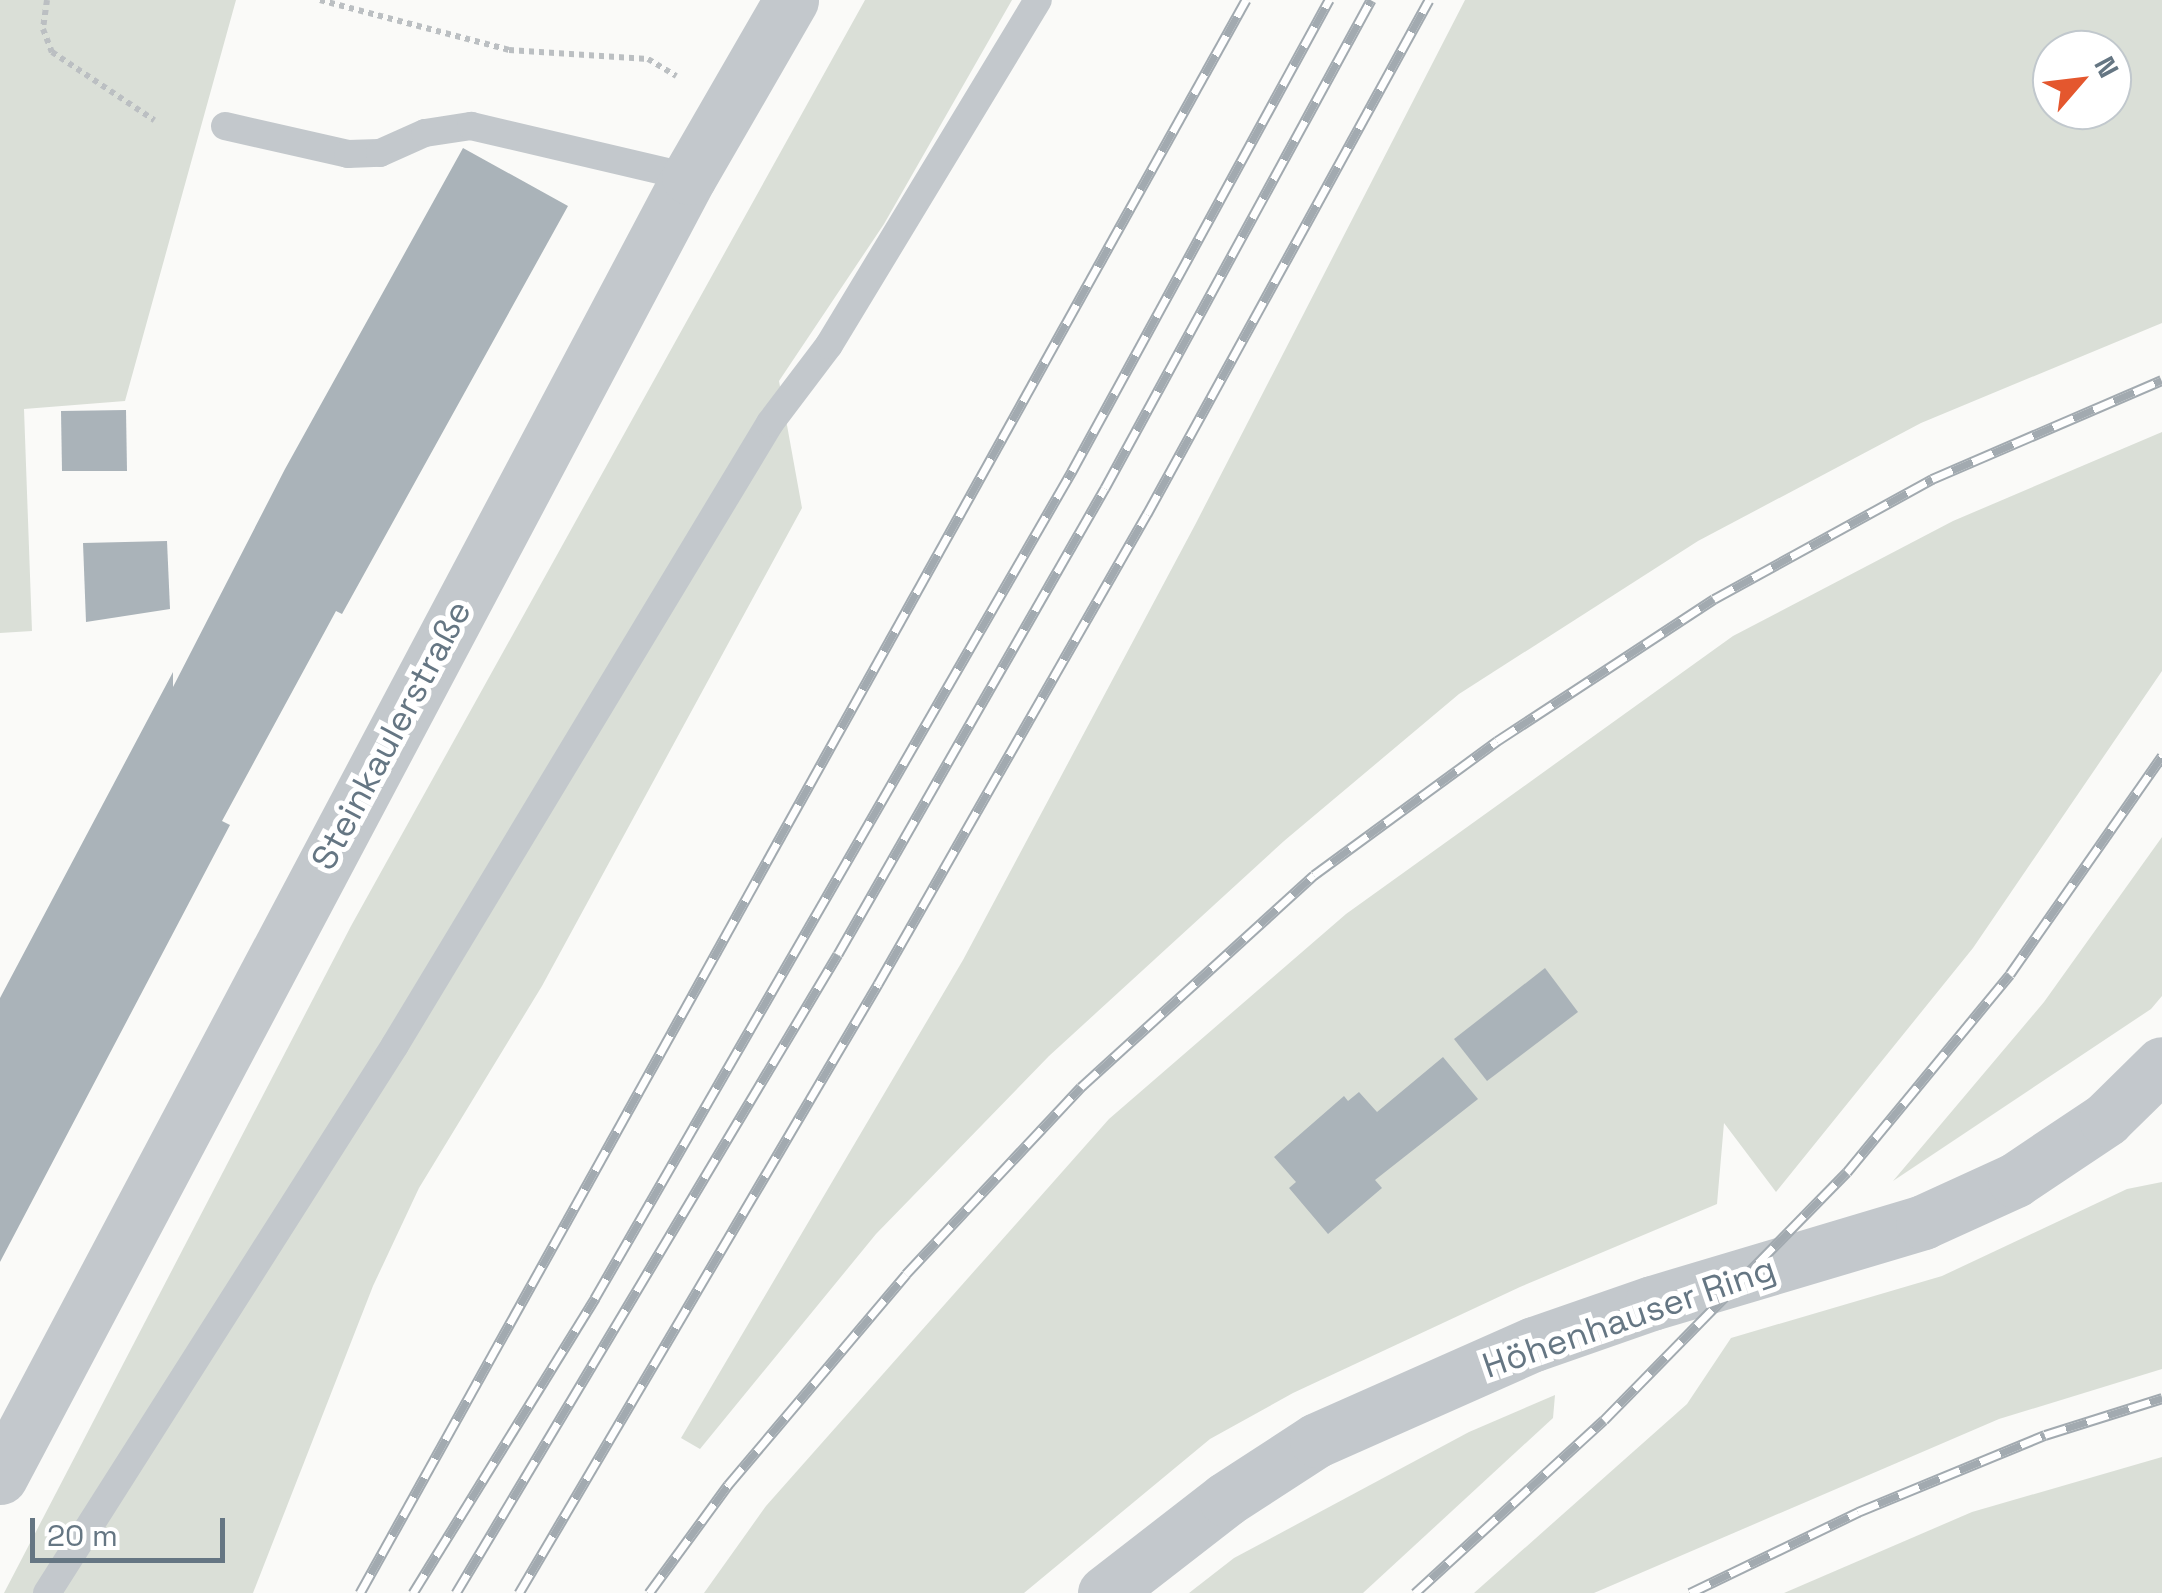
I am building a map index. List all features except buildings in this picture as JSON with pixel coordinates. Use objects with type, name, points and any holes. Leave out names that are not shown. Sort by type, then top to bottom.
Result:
[{"type":"street","name":"Steinkaulerstraße","points":[[0,1476],[689,178],[791,0]]},
{"type":"street","name":"Höhenhauser Ring","points":[[1104,1593],[1226,1499],[1317,1440],[1534,1344],[1652,1303],[1923,1222],[2015,1180],[2106,1119],[2162,1064]]},
{"type":"lane","points":[[47,1593],[395,1046],[770,423],[840,328],[1038,0]]},
{"type":"lane","points":[[225,126],[348,154],[380,153],[425,133],[471,126],[689,178]]},
{"type":"path","points":[[46,0],[42,29],[52,52],[154,120]]},
{"type":"path","points":[[320,0],[508,50],[648,59],[728,107]]},
{"type":"shaded area","points":[[0,0],[236,0],[125,401],[24,409],[32,631],[0,633]]},
{"type":"shaded area","points":[[865,0],[1012,0],[884,224],[779,381],[802,508],[542,986],[419,1188],[373,1286],[253,1593],[4,1593],[351,926]]},
{"type":"shaded area","points":[[1465,0],[2162,0],[2162,323],[1921,423],[1698,541],[1459,694],[1284,841],[1049,1056],[876,1234],[700,1449],[681,1438],[963,960],[1195,525]]},
{"type":"shaded area","points":[[2162,432],[2162,671],[1973,948],[1776,1192],[1724,1123],[1717,1204],[1520,1287],[1293,1393],[1210,1439],[1024,1593],[704,1593],[766,1506],[1109,1119],[1346,914],[1733,636],[1953,521]]},
{"type":"shaded area","points":[[2162,837],[2162,996],[2151,1009],[1893,1181],[2044,1002]]},
{"type":"shaded area","points":[[2162,1182],[2162,1369],[1999,1419],[1594,1593],[1474,1593],[1687,1404],[1731,1338],[1942,1276],[2127,1189]]},
{"type":"shaded area","points":[[1555,1395],[1553,1418],[1363,1593],[1189,1593],[1234,1558],[1469,1432]]},
{"type":"shaded area","points":[[2162,1457],[2162,1593],[1784,1593],[1972,1512]]},
{"type":"railway","points":[[360,1593],[1246,0]]},
{"type":"railway","points":[[413,1593],[595,1298],[1072,471],[1329,0]]},
{"type":"railway","points":[[456,1593],[838,954],[1105,488],[1371,0]]},
{"type":"railway","points":[[519,1593],[878,984],[1147,514],[1429,0]]},
{"type":"railway","points":[[649,1593],[728,1485],[906,1274],[1081,1087],[1314,875],[1497,741],[1714,599],[1932,479],[2162,380]]},
{"type":"railway","points":[[1415,1593],[1604,1420],[1847,1172],[2010,974],[2162,756]]},
{"type":"railway","points":[[1690,1593],[1858,1512],[2045,1435],[2162,1398]]}]
